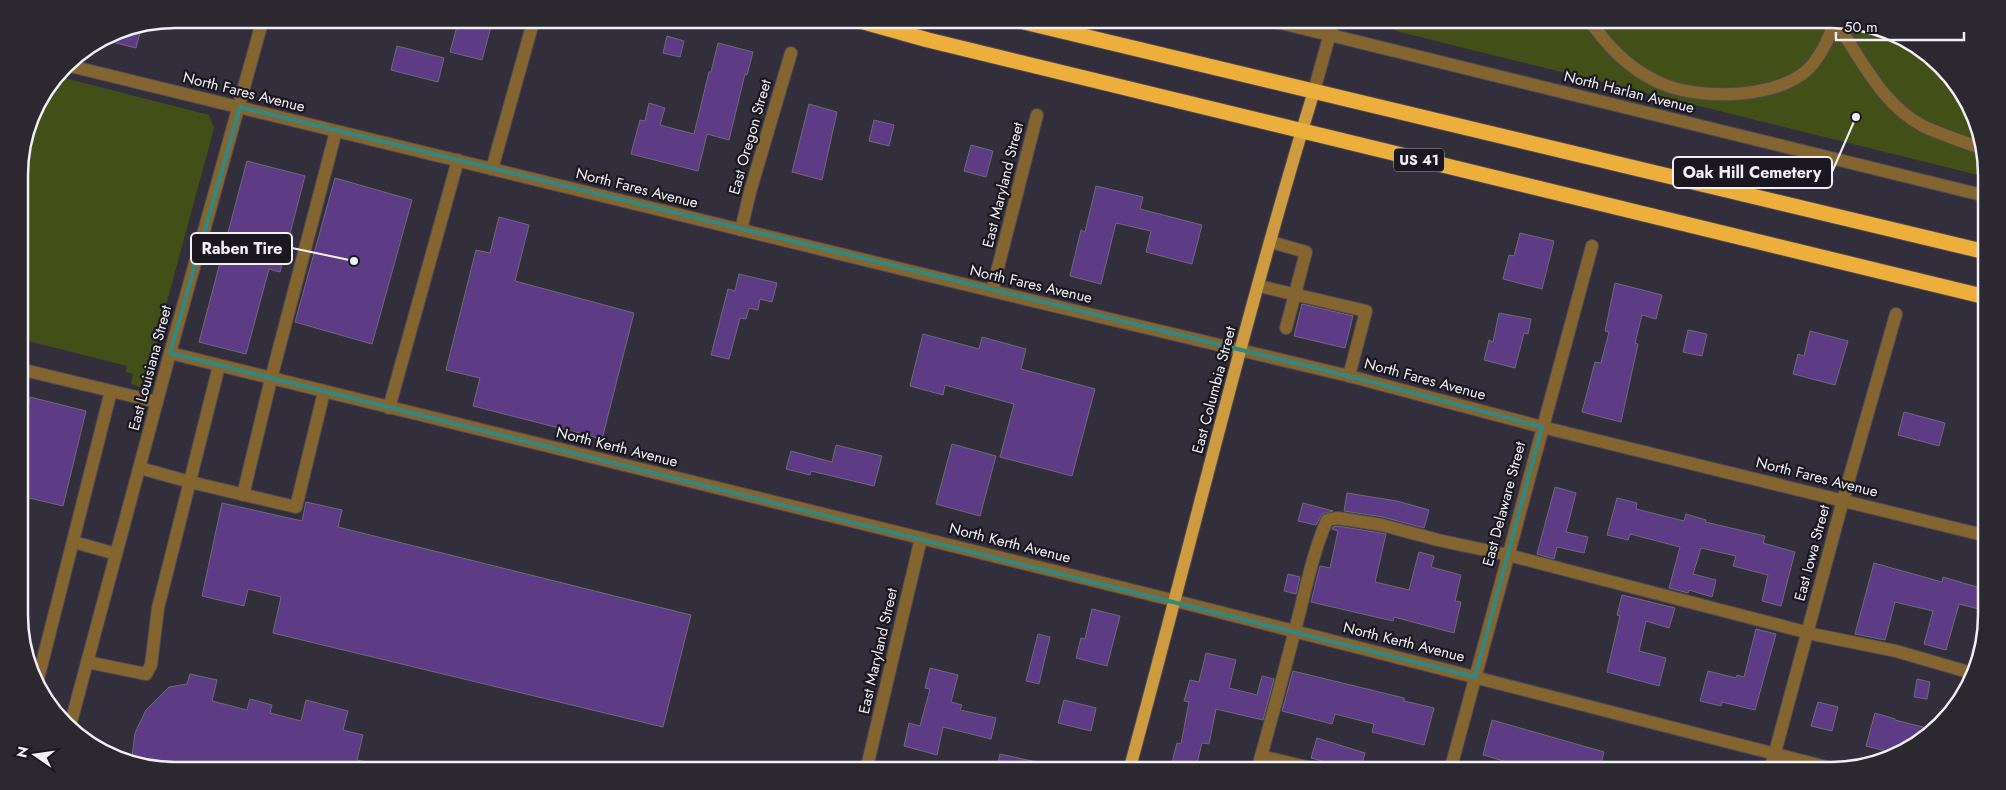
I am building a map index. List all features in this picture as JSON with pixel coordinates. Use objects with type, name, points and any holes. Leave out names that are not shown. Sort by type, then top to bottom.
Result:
[{"type":"highway","name":"US 41","points":[[885,28],[1978,295]]},
{"type":"highway","points":[[1050,28],[1978,250]]},
{"type":"main road","name":"East Columbia Street","points":[[1131,762],[1176,601],[1241,350],[1301,131],[1314,91]]},
{"type":"street","name":"East Louisiana Street","points":[[72,720],[170,353],[261,28]]},
{"type":"street","points":[[492,169],[531,28]]},
{"type":"street","name":"North Harlan Avenue","points":[[1302,28],[1978,194]]},
{"type":"street","name":"East Columbia Street","points":[[1314,91],[1332,28]]},
{"type":"street","points":[[1596,28],[1616,55],[1641,73],[1666,85],[1708,94],[1736,94],[1765,90],[1793,80],[1813,65],[1832,28]]},
{"type":"street","points":[[1841,28],[1885,96],[1902,111],[1922,125],[1975,145]]},
{"type":"street","name":"East Oregon Street","points":[[742,230],[750,192],[791,53]]},
{"type":"street","name":"North Fares Avenue","points":[[75,67],[1349,376],[1542,427],[1978,531]]},
{"type":"street","name":"East Maryland Street","points":[[992,291],[1037,115]]},
{"type":"street","points":[[243,495],[270,379],[336,131]]},
{"type":"street","points":[[389,408],[458,160]]},
{"type":"street","points":[[1271,242],[1306,252],[1286,328]]},
{"type":"street","name":"East Delaware Street","points":[[1452,762],[1592,246]]},
{"type":"street","points":[[1259,286],[1366,311],[1349,376]]},
{"type":"street","name":"East Iowa Street","points":[[1773,762],[1843,500],[1896,314]]},
{"type":"street","name":"North Kerth Avenue","points":[[170,353],[1295,630],[1807,762]]},
{"type":"street","points":[[87,662],[146,674],[151,665],[158,608],[219,366]]},
{"type":"street","points":[[28,371],[157,402]]},
{"type":"street","points":[[40,673],[111,391]]},
{"type":"street","points":[[140,468],[296,507],[324,392]]},
{"type":"street","points":[[1259,762],[1304,592],[1327,520],[1338,518],[1382,525],[1438,540],[1508,555],[1807,632],[1896,651],[1967,672]]},
{"type":"street","name":"East Maryland Street","points":[[868,762],[921,538]]},
{"type":"street","points":[[74,542],[116,554]]},
{"type":"street","points":[[1261,756],[1286,762]]},
{"type":"highlighted area","points":[[240,107],[1349,376],[1542,427],[1475,677],[170,353]]},
{"type":"green space","points":[[1394,28],[1832,28],[1860,30],[1879,35],[1913,52],[1948,85],[1959,101],[1973,136],[1977,155],[1978,175],[1396,31]]},
{"type":"green space","points":[[65,78],[209,115],[214,128],[145,383],[140,387],[131,384],[133,374],[126,372],[127,366],[28,341],[29,155],[35,127],[43,109],[52,93]]},
{"type":"building","points":[[457,28],[491,28],[482,60],[450,52]]},
{"type":"building","points":[[140,31],[136,48],[112,42],[127,35]]},
{"type":"building","points":[[667,36],[684,41],[680,57],[663,53]]},
{"type":"building","points":[[718,43],[753,52],[747,75],[745,74],[729,140],[707,134],[698,171],[631,154],[640,120],[645,121],[649,103],[665,108],[660,125],[694,134]]},
{"type":"building","points":[[397,46],[444,58],[438,82],[391,70]]},
{"type":"building","points":[[809,104],[837,112],[822,180],[792,172]]},
{"type":"building","points":[[874,120],[894,125],[889,146],[869,141]]},
{"type":"building","points":[[971,145],[993,151],[986,177],[964,171]]},
{"type":"building","points":[[247,161],[305,176],[280,272],[269,269],[246,354],[199,342]]},
{"type":"building","points":[[335,178],[412,200],[372,344],[295,322]]},
{"type":"building","points":[[1096,186],[1143,197],[1140,209],[1202,225],[1192,264],[1146,252],[1151,231],[1116,223],[1101,284],[1070,276],[1081,230],[1085,232]]},
{"type":"building","points":[[499,217],[529,225],[515,281],[634,313],[602,439],[473,406],[480,378],[446,370],[476,250],[490,253]]},
{"type":"building","points":[[1520,233],[1554,241],[1542,289],[1503,279],[1509,255],[1514,256]]},
{"type":"building","points":[[739,274],[777,283],[772,302],[760,299],[758,310],[749,308],[746,319],[740,318],[729,359],[711,355],[728,289],[735,291]]},
{"type":"building","points":[[1615,283],[1662,295],[1656,319],[1642,315],[1635,343],[1638,344],[1621,422],[1582,412],[1595,362],[1601,363],[1609,332],[1605,331]]},
{"type":"building","points":[[1302,304],[1353,316],[1345,348],[1294,336]]},
{"type":"building","points":[[1499,313],[1531,319],[1528,334],[1524,333],[1515,368],[1484,360],[1489,340],[1493,342]]},
{"type":"building","points":[[1688,330],[1707,334],[1702,356],[1683,352]]},
{"type":"building","points":[[1810,331],[1848,341],[1835,385],[1793,374],[1798,354],[1804,356]]},
{"type":"building","points":[[923,334],[979,349],[982,337],[1026,349],[1021,369],[1095,389],[1072,476],[1000,457],[1014,404],[945,385],[943,395],[910,386]]},
{"type":"building","points":[[30,397],[86,411],[63,506],[28,498],[28,405]]},
{"type":"building","points":[[1904,412],[1945,423],[1939,446],[1898,435]]},
{"type":"building","points":[[952,444],[996,456],[980,516],[936,504]]},
{"type":"building","points":[[836,445],[882,456],[874,486],[811,471],[810,475],[786,469],[791,451],[832,462]]},
{"type":"building","points":[[1555,487],[1576,493],[1566,532],[1588,537],[1584,553],[1557,547],[1554,559],[1537,554]]},
{"type":"building","points":[[1347,493],[1397,501],[1429,510],[1424,528],[1383,517],[1344,511]]},
{"type":"building","points":[[1617,498],[1637,503],[1636,509],[1684,521],[1686,514],[1706,520],[1705,522],[1765,536],[1763,543],[1795,552],[1781,606],[1762,601],[1768,575],[1733,566],[1736,556],[1701,548],[1693,574],[1716,580],[1712,597],[1689,590],[1688,593],[1669,588],[1680,547],[1630,534],[1628,540],[1607,535]]},
{"type":"building","points":[[306,502],[342,510],[338,527],[691,615],[663,727],[273,633],[281,597],[248,589],[244,606],[202,596],[222,503],[302,521]]},
{"type":"building","points":[[1303,503],[1333,511],[1322,514],[1316,525],[1298,521]]},
{"type":"building","points":[[1338,526],[1386,534],[1375,582],[1409,590],[1419,552],[1434,556],[1431,567],[1461,575],[1455,601],[1461,602],[1454,633],[1394,617],[1393,621],[1311,602],[1320,566],[1330,568],[1338,531],[1332,529]]},
{"type":"building","points":[[1874,563],[1942,582],[1943,577],[1978,587],[1978,609],[1959,604],[1946,650],[1924,644],[1933,611],[1895,602],[1885,640],[1855,634]]},
{"type":"building","points":[[1288,574],[1300,577],[1296,594],[1284,591]]},
{"type":"building","points":[[1622,595],[1675,608],[1669,628],[1646,621],[1639,651],[1666,658],[1659,686],[1607,672],[1620,616],[1617,615]]},
{"type":"building","points":[[1092,609],[1120,616],[1107,666],[1076,658],[1081,638],[1085,639]]},
{"type":"building","points":[[1756,629],[1776,634],[1755,710],[1722,702],[1721,706],[1700,701],[1708,671],[1736,678],[1737,675],[1744,677]]},
{"type":"building","points":[[1038,634],[1050,637],[1039,684],[1026,681]]},
{"type":"building","points":[[1206,653],[1236,660],[1229,688],[1257,695],[1262,676],[1274,679],[1263,720],[1216,709],[1209,744],[1202,743],[1197,762],[1172,762],[1177,743],[1181,744],[1189,702],[1184,701],[1190,680],[1199,682]]},
{"type":"building","points":[[930,668],[958,675],[951,702],[962,705],[960,710],[996,718],[991,739],[943,727],[937,755],[904,746],[909,723],[920,726],[930,689],[925,688]]},
{"type":"building","points":[[1293,671],[1404,698],[1404,701],[1434,708],[1424,745],[1372,732],[1374,724],[1335,714],[1332,724],[1282,711]]},
{"type":"building","points":[[190,674],[217,680],[212,701],[247,710],[250,699],[272,705],[270,713],[301,721],[306,700],[348,711],[343,730],[363,735],[357,760],[366,762],[165,762],[132,756],[135,733],[146,710],[169,687],[187,684]]},
{"type":"building","points":[[1917,679],[1930,682],[1927,699],[1914,697]]},
{"type":"building","points":[[1064,700],[1096,708],[1091,731],[1058,723]]},
{"type":"building","points":[[1818,702],[1838,707],[1832,731],[1811,726]]},
{"type":"building","points":[[1875,713],[1926,728],[1905,743],[1887,751],[1866,746]]},
{"type":"building","points":[[1492,720],[1604,752],[1601,762],[1508,762],[1483,755]]},
{"type":"building","points":[[1317,738],[1365,753],[1362,762],[1326,762],[1311,758]]},
{"type":"building","points":[[1000,754],[1036,762],[998,762]]},
{"type":"place","name":"Oak Hill Cemetery","points":[[1856,117]]},
{"type":"place","name":"Raben Tire","points":[[354,261]]}]
